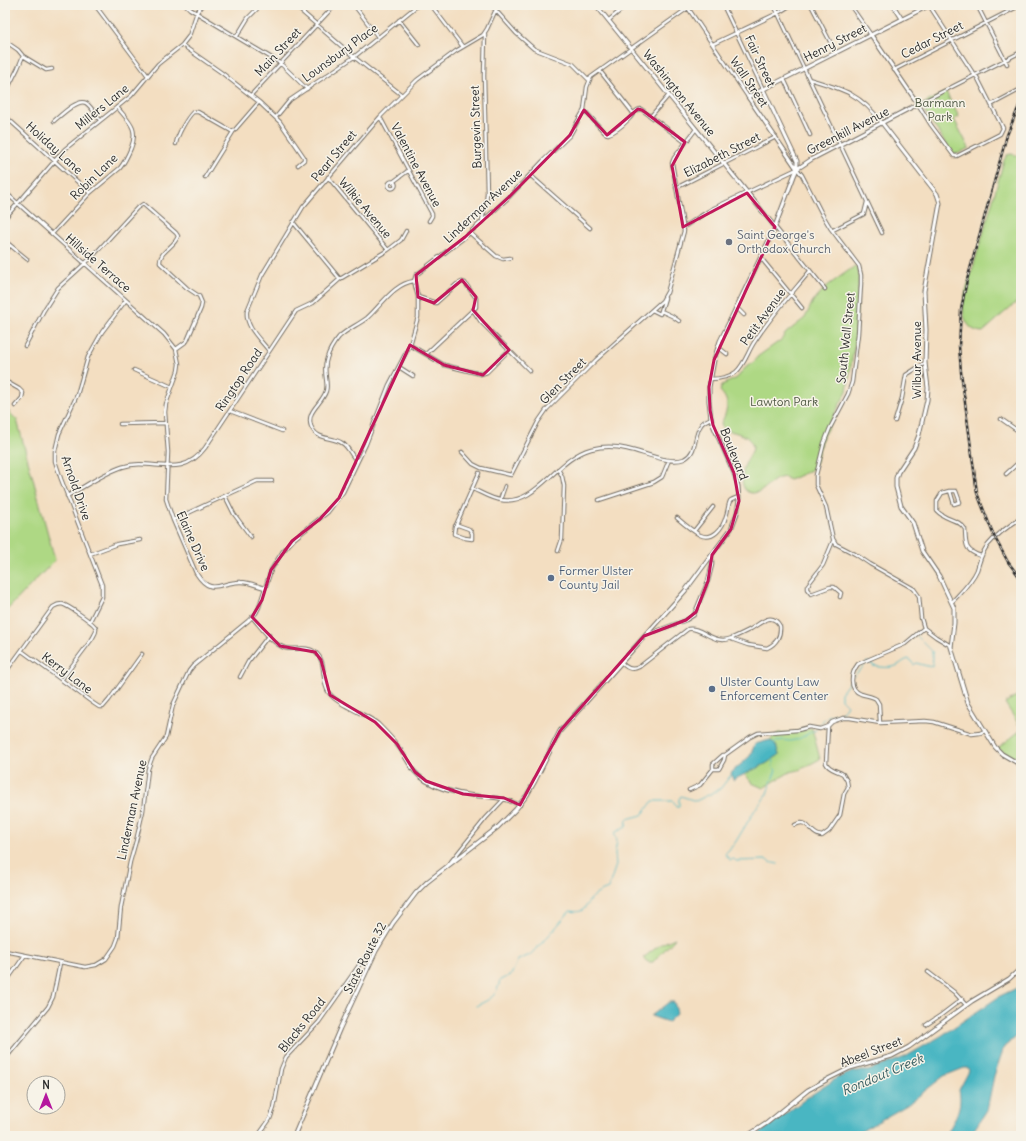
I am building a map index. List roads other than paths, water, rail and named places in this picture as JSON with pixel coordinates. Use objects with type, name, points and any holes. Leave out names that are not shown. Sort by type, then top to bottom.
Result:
[{"type":"main road","name":"Washington Avenue","points":[[596,5],[775,227]]},
{"type":"main road","name":"Henry Street","points":[[748,97],[929,5]]},
{"type":"main road","points":[[871,35],[918,104]]},
{"type":"main road","name":"Fair Street","points":[[763,89],[797,161],[797,169]]},
{"type":"main road","name":"Wall Street","points":[[748,97],[797,169]]},
{"type":"main road","name":"Greenkill Avenue","points":[[797,169],[802,164],[918,104]]},
{"type":"main road","name":"Wilbur Avenue","points":[[882,123],[937,194],[940,203],[925,283],[925,363],[928,388],[922,421],[914,448],[898,472],[896,487],[901,506],[913,523],[922,550],[939,576],[952,602],[955,616],[951,646],[968,703],[992,744],[1002,754],[1021,765]]},
{"type":"main road","name":"Boulevard","points":[[542,766],[560,731],[685,591],[732,529],[737,513],[738,497],[734,473],[711,418],[709,401],[710,379],[718,347],[775,227],[797,169]]},
{"type":"main road","name":"State Route 32","points":[[294,1136],[340,1028],[383,938],[397,916],[416,893],[498,827],[520,805],[542,766]]},
{"type":"main road","name":"Abeel Street","points":[[747,1136],[767,1123],[808,1090],[850,1068],[884,1059],[901,1052],[966,1005],[1008,979],[1021,968]]},
{"type":"street","points":[[95,5],[148,76]]},
{"type":"street","points":[[186,5],[190,9],[280,63],[307,89]]},
{"type":"street","name":"Millers Lane","points":[[5,218],[65,149],[131,96],[162,61],[182,45],[189,36],[197,12],[202,5]]},
{"type":"street","points":[[237,36],[248,18],[261,5]]},
{"type":"street","points":[[294,5],[354,57],[402,95]]},
{"type":"street","name":"Main Street","points":[[251,95],[335,5]]},
{"type":"street","points":[[354,5],[378,37]]},
{"type":"street","name":"Lounsbury Place","points":[[276,117],[290,100],[354,57],[418,5]]},
{"type":"street","points":[[431,5],[463,47]]},
{"type":"street","points":[[491,5],[495,11],[534,49],[573,64],[589,80],[688,8]]},
{"type":"street","points":[[485,33],[498,5]]},
{"type":"street","points":[[609,20],[627,5]]},
{"type":"street","name":"Wall Street","points":[[686,5],[748,97]]},
{"type":"street","name":"Fair Street","points":[[723,5],[763,89]]},
{"type":"street","points":[[774,5],[882,233]]},
{"type":"street","points":[[713,44],[778,13],[791,5]]},
{"type":"street","points":[[811,5],[836,53]]},
{"type":"street","points":[[850,5],[871,35]]},
{"type":"street","points":[[893,5],[902,19]]},
{"type":"street","points":[[918,104],[931,125],[954,156],[1000,134],[1003,128],[975,75],[929,5]]},
{"type":"street","points":[[977,5],[1007,64]]},
{"type":"street","name":"Cedar Street","points":[[894,70],[1021,5]]},
{"type":"street","points":[[399,20],[419,45]]},
{"type":"street","name":"Pearl Street","points":[[269,351],[249,326],[246,317],[247,311],[262,275],[303,207],[380,117],[402,95],[423,75],[485,33]]},
{"type":"street","name":"Burgevin Street","points":[[482,220],[488,193],[484,83],[485,33]]},
{"type":"street","points":[[5,41],[18,50],[23,56],[32,60],[46,70],[52,69]]},
{"type":"street","points":[[182,45],[251,95],[276,117],[304,157],[304,160],[298,165]]},
{"type":"street","name":"Greenkill Avenue","points":[[918,104],[1021,52]]},
{"type":"street","points":[[5,94],[23,56]]},
{"type":"street","points":[[600,71],[633,113]]},
{"type":"street","points":[[784,79],[810,135]]},
{"type":"street","points":[[808,79],[841,89],[858,98],[868,106],[882,123]]},
{"type":"street","name":"Linderman Avenue","points":[[5,951],[85,967],[96,965],[106,959],[115,946],[118,938],[130,862],[143,811],[148,769],[152,758],[166,737],[173,705],[189,671],[253,616],[262,600],[271,570],[283,551],[295,538],[332,508],[343,492],[358,461],[386,391],[410,345],[418,317],[418,297],[414,281],[416,275],[470,233],[482,220],[509,197],[570,135],[584,110],[589,80]]},
{"type":"street","points":[[991,105],[1021,89]]},
{"type":"street","points":[[651,116],[669,95]]},
{"type":"street","points":[[54,121],[77,103],[82,102],[87,103],[100,120]]},
{"type":"street","points":[[205,177],[233,132],[259,102]]},
{"type":"street","name":"Robin Lane","points":[[52,234],[90,193],[124,163],[133,142],[134,134],[132,127],[117,107]]},
{"type":"street","points":[[584,110],[605,133],[608,134],[615,131],[630,118],[633,113],[640,109],[685,142]]},
{"type":"street","points":[[176,144],[176,140],[193,112],[198,112],[233,132]]},
{"type":"street","name":"Holiday Lane","points":[[5,116],[90,193]]},
{"type":"street","name":"Valentine Avenue","points":[[380,117],[432,214],[429,222]]},
{"type":"street","points":[[660,312],[683,237],[684,227],[672,163],[685,142],[696,129]]},
{"type":"street","name":"Elizabeth Street","points":[[676,188],[776,137]]},
{"type":"street","name":"Greenkill Avenue","points":[[684,227],[712,209],[797,169]]},
{"type":"street","name":"South Wall Street","points":[[797,169],[802,175],[822,214],[859,266],[861,284],[858,334],[851,387],[830,428],[816,475],[816,485],[826,507],[833,539]]},
{"type":"street","points":[[393,182],[409,170]]},
{"type":"street","points":[[530,175],[590,228]]},
{"type":"street","name":"Wilkie Avenue","points":[[328,177],[388,250]]},
{"type":"street","name":"Hillside Terrace","points":[[5,192],[164,334],[176,349]]},
{"type":"street","points":[[833,230],[864,214],[867,201]]},
{"type":"street","points":[[25,346],[52,296],[58,288],[85,264],[137,208],[143,204],[178,236],[176,241],[160,258],[160,263],[201,300],[201,308],[185,344],[176,349]]},
{"type":"street","points":[[293,222],[340,279]]},
{"type":"street","points":[[775,227],[825,289]]},
{"type":"street","name":"Ringtop Road","points":[[67,496],[112,471],[124,467],[139,465],[179,466],[187,464],[198,456],[205,448],[296,311],[313,303],[340,279],[388,250],[401,240],[406,231]]},
{"type":"street","points":[[470,233],[496,256],[503,259],[510,258]]},
{"type":"street","points":[[5,241],[27,259]]},
{"type":"street","points":[[5,254],[10,245]]},
{"type":"street","points":[[761,258],[802,308]]},
{"type":"street","name":"Petit Avenue","points":[[710,379],[730,376],[737,371],[744,362],[755,340],[790,294],[810,271]]},
{"type":"street","points":[[358,461],[343,444],[320,437],[316,434],[311,425],[311,415],[314,407],[326,391],[324,370],[326,358],[339,337],[368,317],[386,297],[396,289],[414,281]]},
{"type":"street","points":[[418,297],[436,303],[457,284],[462,282],[465,283],[476,298],[476,307],[426,354]]},
{"type":"street","name":"Glen Street","points":[[462,452],[473,464],[480,468],[511,475],[547,409],[596,360],[662,301],[667,292]]},
{"type":"street","name":"Arnold Drive","points":[[90,622],[103,594],[102,585],[67,496],[54,457],[54,451],[59,434],[77,395],[88,356],[94,344],[126,300]]},
{"type":"street","points":[[736,307],[744,315]]},
{"type":"street","points":[[473,310],[481,322],[530,371]]},
{"type":"street","points":[[652,310],[672,316],[679,321]]},
{"type":"street","points":[[410,345],[444,365],[483,374],[509,350]]},
{"type":"street","points":[[718,347],[727,354]]},
{"type":"street","name":"Elaine Drive","points":[[176,349],[178,367],[166,404],[165,423],[168,440],[166,495],[168,507],[196,573],[202,582],[216,587],[240,582],[265,588]]},
{"type":"street","points":[[895,421],[902,398],[906,375],[925,363]]},
{"type":"street","points":[[399,367],[413,376]]},
{"type":"street","points":[[134,370],[172,387]]},
{"type":"street","points":[[5,381],[23,393],[22,398],[16,406]]},
{"type":"street","points":[[230,411],[282,431]]},
{"type":"street","points":[[473,489],[500,500],[513,500],[526,496],[532,493],[572,458],[585,451],[599,448],[626,448],[669,460],[680,460],[689,456],[692,452],[700,426],[711,418]]},
{"type":"street","points":[[1001,419],[1021,433]]},
{"type":"street","points":[[120,424],[165,423]]},
{"type":"street","points":[[1006,474],[1021,458]]},
{"type":"street","points":[[599,500],[654,482],[662,477],[669,460]]},
{"type":"street","points":[[558,469],[562,476],[564,486],[562,539],[558,552]]},
{"type":"street","points":[[456,525],[470,531],[472,533],[472,538],[465,538],[454,534],[454,528],[479,473]]},
{"type":"street","points":[[173,520],[257,481],[272,481]]},
{"type":"street","points":[[500,500],[505,486]]},
{"type":"street","points":[[950,491],[954,504],[960,502],[956,491],[950,491],[942,493],[939,496],[936,507],[937,511],[944,518],[957,521],[964,526],[969,551],[981,556]]},
{"type":"street","points":[[225,496],[234,514],[251,537]]},
{"type":"street","points":[[677,518],[694,531],[705,536],[710,536],[717,532],[726,518],[730,503],[733,499],[738,497]]},
{"type":"street","points":[[694,531],[713,507]]},
{"type":"street","points":[[952,602],[973,578],[981,556],[992,541],[1021,518]]},
{"type":"street","points":[[840,597],[841,593],[833,586],[811,594],[807,589],[807,586],[823,564],[833,539],[839,546],[914,589],[919,596],[921,618],[924,628],[951,646]]},
{"type":"street","points":[[90,554],[108,547],[140,540]]},
{"type":"street","points":[[644,636],[686,620],[694,615],[711,573],[712,556]]},
{"type":"street","points":[[5,673],[56,605],[61,604],[67,606],[95,626],[96,632],[62,679]]},
{"type":"street","points":[[253,616],[269,635],[283,647],[292,649],[308,648],[315,652],[324,667],[326,686],[330,695],[378,725],[397,744],[409,766],[426,781],[447,790],[463,794],[504,798],[520,805]]},
{"type":"street","points":[[620,662],[628,668],[635,669],[688,628],[696,628],[711,637],[731,639],[767,648],[778,638],[780,626],[776,621],[769,619],[731,639]]},
{"type":"street","points":[[880,723],[879,704],[876,699],[857,692],[853,685],[852,677],[855,669],[858,664],[905,644],[924,628]]},
{"type":"street","points":[[240,677],[248,662],[269,635]]},
{"type":"street","name":"Kerry Lane","points":[[22,651],[98,707],[103,707],[105,705],[142,654]]},
{"type":"street","points":[[689,790],[700,785],[713,769],[713,764],[723,755],[758,733],[798,730],[808,727],[820,729],[843,718],[880,723],[925,721],[934,722],[972,734],[985,731]]},
{"type":"street","points":[[795,825],[801,822],[804,823],[815,834],[822,836],[829,831],[840,815],[844,794],[848,789],[848,784],[843,774],[831,769],[826,763],[828,726]]},
{"type":"street","points":[[713,769],[719,769],[725,755]]},
{"type":"street","points":[[448,866],[504,798]]},
{"type":"street","name":"Blacks Road","points":[[258,1136],[270,1119],[274,1108],[281,1069],[286,1057],[319,1022],[362,961],[383,938]]},
{"type":"street","points":[[8,979],[24,955]]},
{"type":"street","points":[[5,1059],[48,1008],[53,997],[60,963]]},
{"type":"street","points":[[928,972],[954,992],[966,1005]]},
{"type":"street","points":[[926,1025],[962,999]]},
{"type":"water","points":[[770,740],[776,745],[779,755],[767,763],[733,780],[731,773],[750,756],[755,744]]},
{"type":"water","name":"Rondout Creek","points":[[1021,986],[1021,1033],[1004,1047],[994,1076],[987,1110],[970,1136],[946,1136],[959,1108],[959,1090],[969,1071],[968,1068],[964,1068],[944,1076],[907,1105],[853,1136],[756,1136],[808,1097],[837,1078],[855,1071],[868,1071],[905,1057],[941,1036],[1000,996]]},
{"type":"water","points":[[669,1002],[674,1002],[677,1013],[668,1022],[651,1016]]},
{"type":"waterway","points":[[854,676],[867,662],[873,666],[889,667],[898,665],[909,659],[914,665],[916,663],[927,666],[933,665],[932,651],[917,636]]},
{"type":"waterway","points":[[818,727],[827,717],[841,714],[847,705],[841,699],[841,693],[851,680]]},
{"type":"waterway","points":[[773,743],[780,740],[792,741],[816,730]]},
{"type":"waterway","points":[[772,758],[774,761],[772,766],[776,770],[766,796],[756,808],[735,843],[725,854],[730,860],[767,860],[778,864]]},
{"type":"waterway","points":[[476,1006],[495,994],[500,980],[511,975],[518,960],[530,955],[570,911],[575,912],[582,910],[590,900],[600,892],[608,889],[616,865],[615,853],[617,840],[614,833],[626,827],[627,819],[642,815],[653,801],[673,801],[676,807],[679,807],[679,799],[681,796],[696,801],[720,789],[731,775]]},
{"type":"railway","points":[[1021,101],[1007,135],[967,280],[961,310],[959,346],[977,493],[994,536],[1008,562],[1021,579]]},
{"type":"place","name":"Saint George's Orthodox Church","points":[[729,242]]},
{"type":"place","name":"Former Ulster County Jail","points":[[551,578]]},
{"type":"place","name":"Ulster County Law Enforcement Center","points":[[712,689]]},
{"type":"park label","name":"Barmann Park","points":[[940,110]]},
{"type":"park label","name":"Lawton Park","points":[[784,402]]}]
